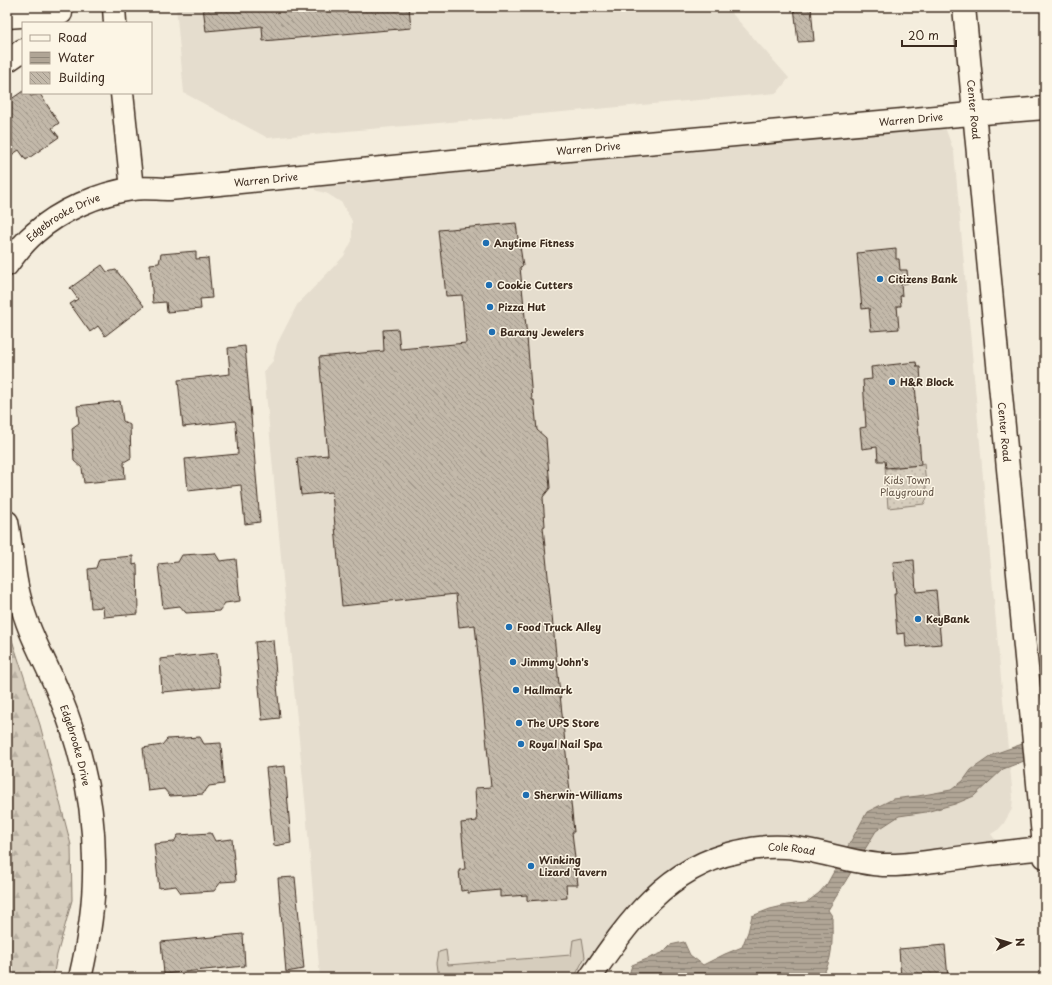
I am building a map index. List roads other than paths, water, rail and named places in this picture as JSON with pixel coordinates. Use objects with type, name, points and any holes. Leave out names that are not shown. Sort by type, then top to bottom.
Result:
[{"type":"street","points":[[114,7],[115,22]]},
{"type":"street","name":"Center Road","points":[[964,7],[1045,851]]},
{"type":"street","points":[[7,17],[60,14]]},
{"type":"street","points":[[7,61],[22,51]]},
{"type":"street","points":[[122,94],[132,189]]},
{"type":"street","name":"Warren Drive","points":[[132,189],[169,188],[1045,108]]},
{"type":"street","name":"Edgebrooke Drive","points":[[7,265],[35,233],[54,219],[99,197],[132,189]]},
{"type":"street","name":"Edgebrooke Drive","points":[[7,522],[16,581],[25,617],[34,641],[59,694],[75,740],[85,775],[92,818],[94,861],[93,902],[86,954],[80,978]]},
{"type":"street","name":"Cole Road","points":[[590,978],[615,941],[646,905],[670,883],[696,866],[723,854],[753,848],[784,846],[811,850],[869,864],[897,865],[1045,851]]},
{"type":"water","points":[[1045,736],[1045,753],[1003,769],[974,796],[955,804],[926,812],[899,816],[876,831],[828,910],[832,916],[831,951],[828,965],[824,973],[819,978],[628,978],[632,965],[662,953],[670,945],[684,942],[690,955],[703,965],[742,947],[752,916],[770,909],[806,903],[819,893],[827,884],[867,812],[893,799],[951,790],[963,781],[971,770],[994,754]]},
{"type":"place","name":"Anytime Fitness","points":[[486,243]]},
{"type":"place","name":"Citizens Bank","points":[[880,279]]},
{"type":"place","name":"Cookie Cutters","points":[[489,285]]},
{"type":"place","name":"Pizza Hut","points":[[490,307]]},
{"type":"place","name":"Barany Jewelers","points":[[492,332]]},
{"type":"place","name":"H&R Block","points":[[892,382]]},
{"type":"place","name":"KeyBank","points":[[918,619]]},
{"type":"place","name":"Food Truck Alley","points":[[509,627]]},
{"type":"place","name":"Jimmy John's","points":[[513,662]]},
{"type":"place","name":"Hallmark","points":[[516,690]]},
{"type":"place","name":"The UPS Store","points":[[519,723]]},
{"type":"place","name":"Royal Nail Spa","points":[[521,744]]},
{"type":"place","name":"Sherwin-Williams","points":[[526,795]]},
{"type":"place","name":"Winking Lizard Tavern","points":[[531,866]]},
{"type":"park label","name":"Kids Town Playground","points":[[907,486]]}]
